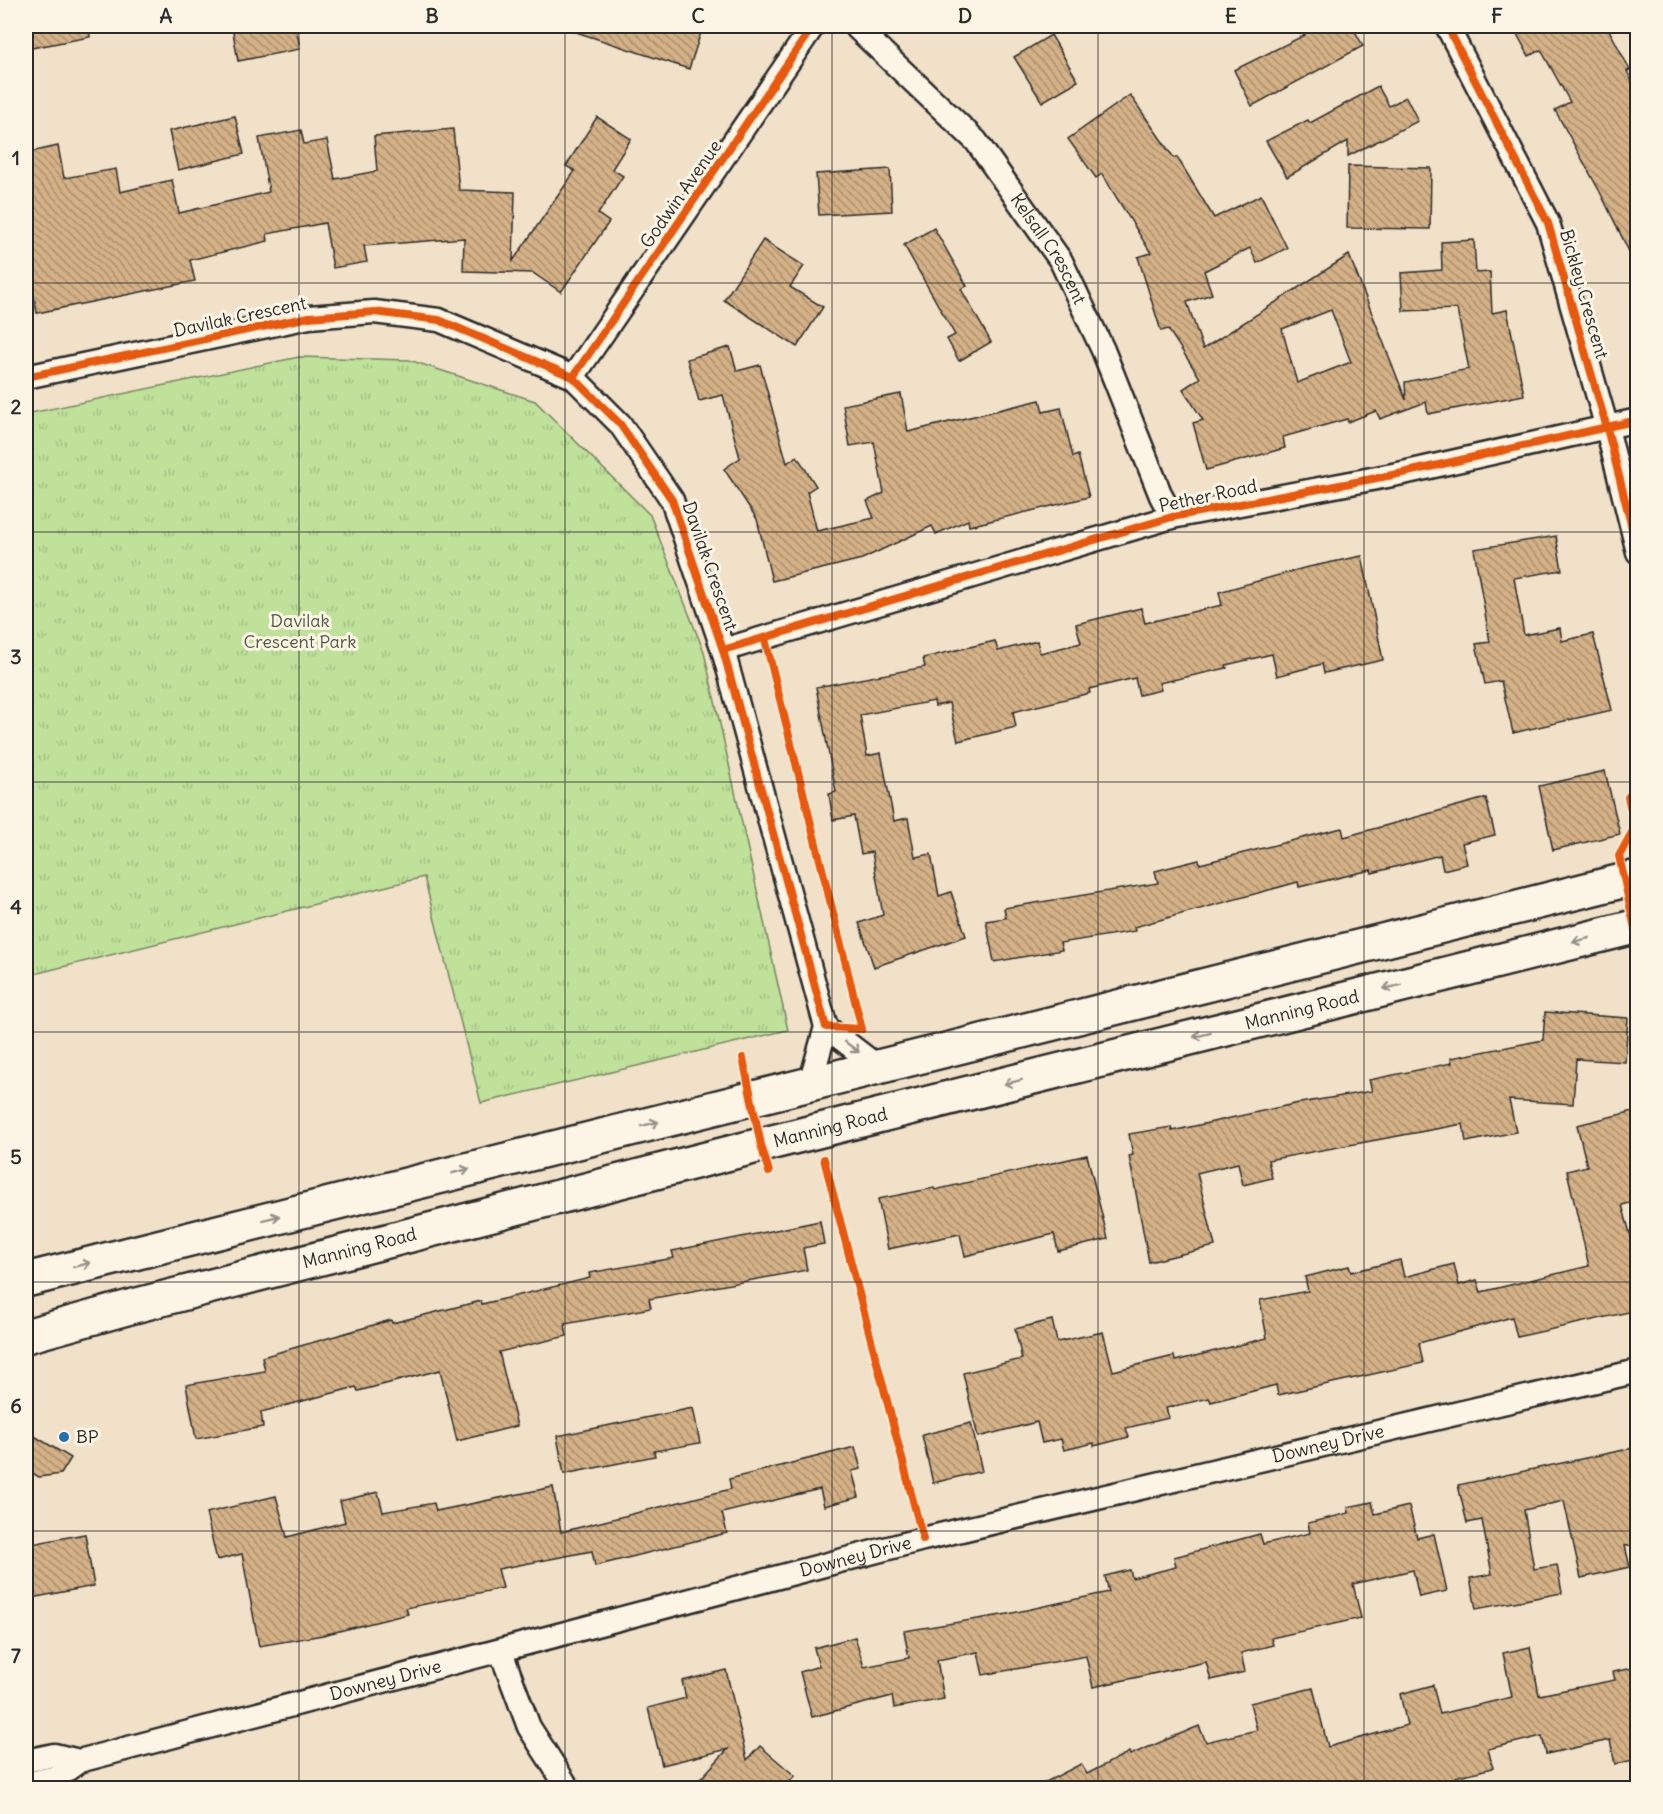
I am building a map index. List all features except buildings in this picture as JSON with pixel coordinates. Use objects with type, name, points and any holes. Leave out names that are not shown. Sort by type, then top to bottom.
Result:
[{"type":"main road","points":[[26,1280],[1638,877]]},
{"type":"main road","name":"Manning Road","points":[[26,1336],[129,1307],[761,1145],[1638,926]]},
{"type":"street","name":"Godwin Avenue","points":[[573,377],[813,26]]},
{"type":"street","name":"Kelsall Crescent","points":[[855,26],[976,141],[1061,261],[1103,350],[1161,496],[1172,517]]},
{"type":"street","name":"Bickley Crescent","points":[[1447,26],[1548,223],[1607,428],[1638,552]]},
{"type":"street","name":"Davilak Crescent","points":[[26,377],[309,317],[374,312],[439,320],[573,377],[620,424],[672,500],[723,650],[826,1027]]},
{"type":"street","name":"Pether Road","points":[[723,650],[1172,517],[1403,473],[1638,420]]},
{"type":"street","points":[[810,1084],[826,1027],[878,1067]]},
{"type":"street","name":"Downey Drive","points":[[26,1784],[57,1777],[79,1761],[501,1653],[923,1539],[1638,1371]]},
{"type":"street","points":[[501,1653],[529,1727],[568,1788]]},
{"type":"street","name":"Downey Drive","points":[[26,1761],[54,1755],[79,1761]]},
{"type":"green space","name":"Davilak Crescent Park","points":[[299,357],[409,360],[535,401],[650,515],[704,652],[788,1030],[481,1103],[424,877],[26,976],[26,414]]},
{"type":"cycle path","points":[[573,377],[813,26]]},
{"type":"cycle path","points":[[1447,26],[1548,223],[1607,428],[1638,552]]},
{"type":"cycle path","points":[[26,377],[309,317],[374,312],[439,320],[573,377],[620,424],[672,500],[723,650],[826,1027],[862,1029],[765,639]]},
{"type":"cycle path","points":[[723,650],[1172,517],[1403,473],[1638,420]]},
{"type":"cycle path","points":[[1638,787],[1628,797],[1635,827],[1619,856],[1638,942]]},
{"type":"cycle path","points":[[743,1058],[769,1172]]},
{"type":"cycle path","points":[[824,1159],[923,1539]]},
{"type":"place","name":"BP","points":[[64,1437]]}]
